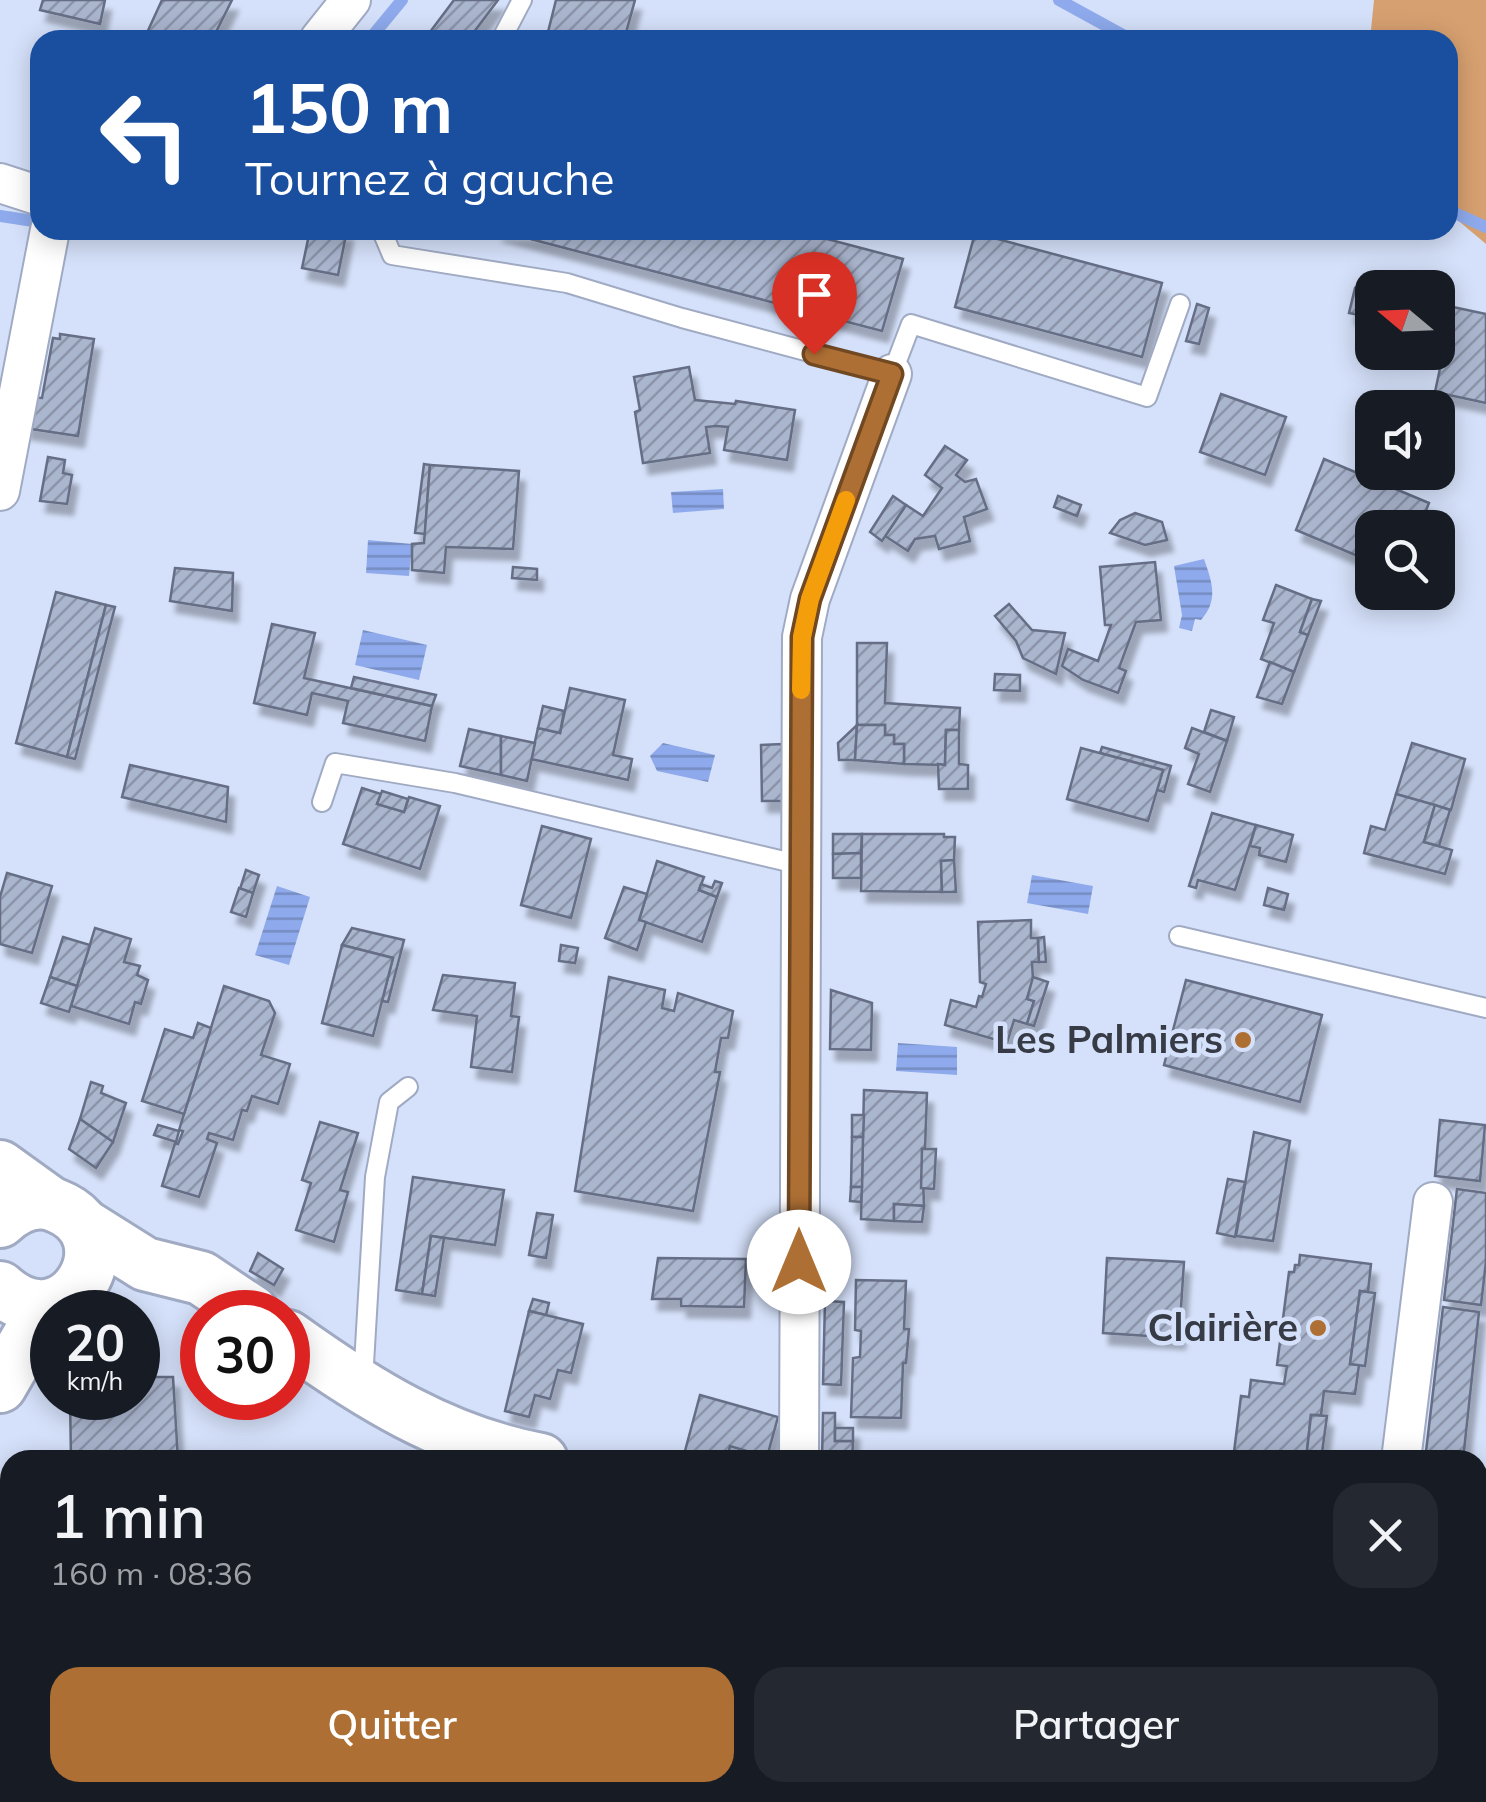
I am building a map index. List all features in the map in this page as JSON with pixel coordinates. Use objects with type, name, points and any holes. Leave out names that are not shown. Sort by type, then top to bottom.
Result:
[{"type":"main road","points":[[0,1168],[145,1264],[201,1278],[219,1290]]},
{"type":"main road","points":[[0,1221],[21,1206],[66,1214],[91,1247],[91,1257],[74,1290]]},
{"type":"main road","points":[[82,1290],[145,1264]]},
{"type":"main road","points":[[0,1288],[30,1305]]},
{"type":"main road","points":[[0,1386],[30,1334]]},
{"type":"main road","points":[[310,1352],[362,1390],[436,1427],[499,1450]]},
{"type":"main road","points":[[0,1576],[0,1606]]},
{"type":"street","points":[[327,30],[352,0]]},
{"type":"street","points":[[0,183],[30,193]]},
{"type":"street","points":[[0,491],[48,240]]},
{"type":"street","points":[[798,1450],[802,637],[810,599],[892,374]]},
{"type":"street","points":[[1402,1450],[1433,1202]]},
{"type":"lane","points":[[506,30],[522,0]]},
{"type":"lane","points":[[386,240],[392,255],[568,283],[892,374],[911,324],[1146,397],[1180,304]]},
{"type":"lane","points":[[322,802],[335,763],[454,783],[800,864]]},
{"type":"lane","points":[[1179,936],[1486,1008]]},
{"type":"lane","points":[[362,1390],[375,1177],[389,1102],[408,1087]]},
{"type":"shaded area","points":[[1374,0],[1486,0],[1486,244],[1458,220],[1458,30],[1371,30]]},
{"type":"water","points":[[723,489],[724,509],[673,513],[671,492]]},
{"type":"water","points":[[368,540],[412,544],[409,576],[366,573]]},
{"type":"water","points":[[1204,559],[1211,583],[1210,605],[1201,620],[1195,619],[1192,631],[1179,628],[1182,615],[1174,566]]},
{"type":"water","points":[[363,630],[427,645],[419,680],[355,665]]},
{"type":"water","points":[[663,743],[715,755],[708,782],[657,771],[650,756]]},
{"type":"water","points":[[1032,875],[1093,886],[1088,914],[1027,903]]},
{"type":"water","points":[[277,886],[310,897],[289,965],[255,955]]},
{"type":"water","points":[[898,1043],[957,1047],[957,1075],[896,1071]]},
{"type":"building","points":[[43,0],[105,0],[100,24],[40,10]]},
{"type":"building","points":[[162,0],[232,0],[217,30],[148,30]]},
{"type":"building","points":[[454,0],[498,0],[476,30],[432,30]]},
{"type":"building","points":[[556,0],[635,0],[627,30],[548,30]]},
{"type":"building","points":[[308,240],[345,240],[338,275],[302,268]]},
{"type":"building","points":[[534,240],[831,240],[903,259],[882,331]]},
{"type":"building","points":[[973,240],[1001,240],[1162,283],[1142,357],[955,307]]},
{"type":"building","points":[[1355,288],[1355,314],[1349,313]]},
{"type":"building","points":[[1197,304],[1209,308],[1199,344],[1186,341]]},
{"type":"building","points":[[1455,307],[1486,314],[1486,403],[1455,396],[1455,390],[1435,390],[1440,370],[1455,370]]},
{"type":"building","points":[[60,334],[94,339],[78,436],[24,428],[29,397],[42,398],[53,338],[60,339]]},
{"type":"building","points":[[689,367],[695,400],[735,404],[736,401],[795,410],[787,460],[724,450],[728,427],[716,426],[706,427],[710,453],[643,463],[634,377]]},
{"type":"building","points":[[1221,394],[1286,417],[1265,475],[1200,452]]},
{"type":"building","points":[[945,446],[967,460],[956,475],[965,482],[976,479],[987,509],[964,517],[970,541],[939,549],[935,536],[915,539],[908,551],[885,536],[906,505],[923,516],[942,488],[925,475]]},
{"type":"building","points":[[48,457],[65,460],[63,473],[72,475],[67,504],[40,501]]},
{"type":"building","points":[[1324,459],[1355,472],[1355,490],[1398,490],[1429,503],[1426,510],[1355,510],[1355,555],[1296,530]]},
{"type":"building","points":[[424,464],[430,465],[425,534],[415,533]]},
{"type":"building","points":[[430,465],[519,471],[513,549],[446,547],[444,573],[412,570],[412,544],[424,543]]},
{"type":"building","points":[[893,496],[906,505],[882,541],[870,532]]},
{"type":"building","points":[[1058,496],[1081,505],[1077,516],[1054,507]]},
{"type":"building","points":[[1135,513],[1162,522],[1167,540],[1145,545],[1110,533],[1120,520]]},
{"type":"building","points":[[1155,562],[1161,620],[1136,622],[1119,668],[1126,671],[1118,693],[1083,680],[1062,666],[1068,649],[1098,661],[1111,625],[1105,625],[1100,567]]},
{"type":"building","points":[[513,567],[537,569],[537,580],[512,578]]},
{"type":"building","points":[[175,568],[233,573],[232,611],[170,601]]},
{"type":"building","points":[[1276,585],[1312,599],[1300,632],[1308,635],[1294,672],[1261,659],[1274,623],[1263,620]]},
{"type":"building","points":[[56,592],[106,605],[67,757],[16,743]]},
{"type":"building","points":[[1312,599],[1321,601],[1308,635],[1300,632]]},
{"type":"building","points":[[1009,604],[1032,630],[1065,633],[1056,674],[1023,658],[1016,641],[995,616]]},
{"type":"building","points":[[106,605],[115,607],[75,759],[67,757]]},
{"type":"building","points":[[272,624],[315,633],[304,678],[432,706],[425,741],[343,723],[348,701],[312,693],[307,715],[254,703]]},
{"type":"building","points":[[857,643],[887,643],[885,703],[960,708],[959,730],[946,730],[945,765],[904,764],[904,744],[894,744],[894,735],[885,735],[885,725],[857,725]]},
{"type":"building","points":[[1270,662],[1294,672],[1282,704],[1257,697]]},
{"type":"building","points":[[995,674],[1020,675],[1020,691],[994,690]]},
{"type":"building","points":[[354,677],[436,695],[432,706],[351,688]]},
{"type":"building","points":[[570,688],[625,700],[613,755],[632,759],[628,780],[531,759],[538,728],[560,733]]},
{"type":"building","points":[[543,706],[564,711],[560,733],[538,728]]},
{"type":"building","points":[[1211,710],[1234,717],[1227,741],[1204,732]]},
{"type":"building","points":[[857,725],[855,760],[839,760],[838,743]]},
{"type":"building","points":[[857,725],[885,725],[885,735],[894,735],[894,744],[904,744],[904,764],[855,760]]},
{"type":"building","points":[[1192,728],[1227,741],[1210,792],[1188,784],[1199,754],[1185,748]]},
{"type":"building","points":[[469,729],[501,736],[501,775],[460,766]]},
{"type":"building","points":[[946,730],[959,730],[959,764],[968,765],[968,789],[939,789],[938,764],[945,765]]},
{"type":"building","points":[[501,736],[535,743],[527,781],[501,775]]},
{"type":"building","points":[[1412,743],[1465,759],[1451,810],[1396,794]]},
{"type":"building","points":[[782,744],[783,801],[762,801],[761,745]]},
{"type":"building","points":[[1102,747],[1171,766],[1164,792],[1157,790],[1163,770],[1100,753]]},
{"type":"building","points":[[1081,748],[1163,770],[1148,821],[1067,799]]},
{"type":"building","points":[[130,765],[228,787],[226,822],[122,797]]},
{"type":"building","points":[[362,788],[381,794],[377,804],[404,812],[409,797],[440,806],[420,869],[343,844]]},
{"type":"building","points":[[382,791],[408,799],[404,812],[377,804]]},
{"type":"building","points":[[1396,794],[1435,805],[1424,842],[1452,850],[1445,874],[1364,853],[1371,826],[1385,830]]},
{"type":"building","points":[[1435,805],[1450,810],[1439,846],[1424,842]]},
{"type":"building","points":[[1212,813],[1256,825],[1235,890],[1198,880],[1196,888],[1189,886]]},
{"type":"building","points":[[1256,825],[1293,835],[1286,862],[1259,855],[1260,848],[1250,846]]},
{"type":"building","points":[[542,826],[591,839],[571,918],[521,905]]},
{"type":"building","points":[[833,834],[862,834],[861,853],[833,854]]},
{"type":"building","points":[[862,834],[955,837],[954,860],[941,861],[942,892],[861,891]]},
{"type":"building","points":[[861,853],[861,878],[833,878],[833,854]]},
{"type":"building","points":[[954,860],[956,892],[942,892],[941,861]]},
{"type":"building","points":[[657,861],[704,877],[699,890],[717,897],[702,942],[639,920]]},
{"type":"building","points":[[246,870],[259,875],[253,893],[240,889]]},
{"type":"building","points":[[7,873],[52,886],[32,953],[0,944],[0,897]]},
{"type":"building","points":[[715,881],[722,883],[717,897],[699,890],[701,884],[712,888]]},
{"type":"building","points":[[624,887],[647,894],[639,920],[646,922],[637,950],[605,938]]},
{"type":"building","points":[[239,888],[253,893],[246,917],[231,912]]},
{"type":"building","points":[[1268,888],[1288,894],[1284,910],[1264,905]]},
{"type":"building","points":[[1031,920],[1031,938],[1038,938],[1039,962],[1032,962],[1033,980],[1027,999],[1034,1001],[1027,1024],[1014,1020],[1007,1043],[945,1025],[951,1000],[976,1007],[979,996],[982,997],[986,984],[980,982],[978,922]]},
{"type":"building","points":[[95,928],[131,939],[124,962],[140,966],[137,975],[148,980],[141,1004],[135,1002],[129,1024],[71,1006]]},
{"type":"building","points":[[352,928],[404,940],[388,1002],[382,1001],[393,958],[342,945]]},
{"type":"building","points":[[63,937],[90,945],[77,986],[50,977]]},
{"type":"building","points":[[1044,937],[1046,962],[1039,962],[1038,938]]},
{"type":"building","points":[[342,945],[393,958],[373,1036],[322,1023]]},
{"type":"building","points":[[561,945],[578,948],[575,963],[559,961]]},
{"type":"building","points":[[443,975],[515,983],[511,1016],[519,1017],[512,1072],[471,1067],[477,1016],[433,1010]]},
{"type":"building","points":[[50,977],[77,986],[69,1012],[41,1003]]},
{"type":"building","points":[[609,977],[665,990],[662,1008],[674,1011],[678,993],[733,1011],[728,1038],[721,1038],[715,1072],[720,1072],[693,1211],[575,1191]]},
{"type":"building","points":[[1033,977],[1048,982],[1034,1026],[1027,1024],[1034,1001],[1027,999]]},
{"type":"building","name":"Les Palmiers","points":[[1186,980],[1322,1015],[1300,1102],[1164,1065]]},
{"type":"building","points":[[224,986],[269,1001],[275,1013],[261,1055],[290,1064],[278,1104],[252,1096],[247,1111],[242,1110],[233,1140],[209,1133],[207,1139],[217,1143],[199,1197],[162,1186],[175,1143],[178,1144],[183,1131],[179,1130]]},
{"type":"building","points":[[831,990],[872,1003],[871,1050],[830,1049]]},
{"type":"building","points":[[198,1023],[211,1028],[184,1114],[142,1101],[165,1029],[193,1038]]},
{"type":"building","points":[[91,1082],[103,1086],[101,1093],[126,1103],[113,1142],[80,1119]]},
{"type":"building","points":[[864,1090],[927,1093],[922,1149],[924,1206],[894,1204],[894,1221],[861,1219]]},
{"type":"building","points":[[852,1115],[864,1115],[863,1137],[852,1137]]},
{"type":"building","points":[[80,1119],[113,1142],[96,1168],[69,1149]]},
{"type":"building","points":[[1440,1120],[1485,1125],[1480,1181],[1435,1176]]},
{"type":"building","points":[[320,1122],[358,1133],[340,1190],[348,1192],[334,1242],[296,1230],[311,1183],[302,1180]]},
{"type":"building","points":[[158,1125],[179,1131],[176,1142],[154,1135]]},
{"type":"building","points":[[1254,1132],[1290,1141],[1273,1241],[1236,1236]]},
{"type":"building","points":[[852,1137],[863,1137],[862,1187],[851,1187]]},
{"type":"building","points":[[922,1149],[936,1149],[934,1189],[921,1188]]},
{"type":"building","points":[[413,1177],[504,1190],[495,1245],[431,1236],[422,1294],[396,1290]]},
{"type":"building","points":[[1228,1179],[1245,1182],[1235,1237],[1217,1233]]},
{"type":"building","points":[[851,1187],[862,1187],[861,1202],[850,1201]]},
{"type":"building","points":[[1457,1189],[1486,1193],[1486,1261],[1481,1305],[1444,1300]]},
{"type":"building","points":[[894,1204],[924,1206],[922,1222],[894,1221]]},
{"type":"building","points":[[537,1213],[553,1215],[546,1258],[529,1255]]},
{"type":"building","points":[[431,1236],[444,1238],[435,1296],[422,1294]]},
{"type":"building","points":[[258,1253],[283,1269],[274,1285],[250,1271]]},
{"type":"building","name":"Clairière","points":[[1300,1255],[1371,1264],[1368,1292],[1360,1291],[1350,1364],[1359,1365],[1355,1394],[1324,1391],[1321,1415],[1311,1415],[1307,1450],[1234,1450],[1241,1396],[1249,1397],[1251,1380],[1284,1384],[1287,1366],[1277,1365],[1289,1272],[1299,1265]]},
{"type":"building","points":[[658,1258],[746,1259],[744,1307],[681,1306],[681,1299],[652,1299]]},
{"type":"building","points":[[1107,1258],[1184,1262],[1179,1338],[1103,1333]]},
{"type":"building","points":[[856,1280],[906,1281],[904,1329],[909,1329],[901,1418],[851,1417],[853,1358],[860,1357],[861,1331],[855,1330]]},
{"type":"building","points":[[1360,1291],[1375,1293],[1365,1366],[1350,1364]]},
{"type":"building","points":[[533,1299],[549,1303],[546,1315],[529,1311]]},
{"type":"building","points":[[825,1301],[844,1302],[841,1385],[823,1384]]},
{"type":"building","points":[[1443,1307],[1479,1312],[1464,1450],[1426,1450]]},
{"type":"building","points":[[529,1311],[583,1324],[571,1373],[558,1370],[550,1399],[535,1395],[529,1417],[505,1411]]},
{"type":"building","points":[[160,1377],[173,1377],[177,1450],[71,1450],[70,1420],[160,1420]]},
{"type":"building","points":[[700,1395],[778,1417],[769,1450],[730,1446],[729,1450],[685,1450]]},
{"type":"building","points":[[823,1413],[835,1413],[835,1441],[853,1441],[853,1450],[822,1450]]},
{"type":"building","points":[[1311,1415],[1327,1416],[1322,1450],[1307,1450]]},
{"type":"building","points":[[835,1428],[853,1428],[853,1441],[835,1441]]},
{"type":"waterway","points":[[377,30],[402,0]]},
{"type":"waterway","points":[[1059,0],[1114,30]]},
{"type":"waterway","points":[[1458,214],[1486,227]]},
{"type":"waterway","points":[[0,216],[30,220]]},
{"type":"slow traffic","points":[[801,690],[802,637],[810,599],[846,500]]},
{"type":"place","name":"Les Palmiers","points":[[1243,1040]]},
{"type":"place","name":"Clairière","points":[[1318,1328]]},
{"type":"route","points":[[799,1262],[802,637],[810,599],[892,374],[814,354]]}]
